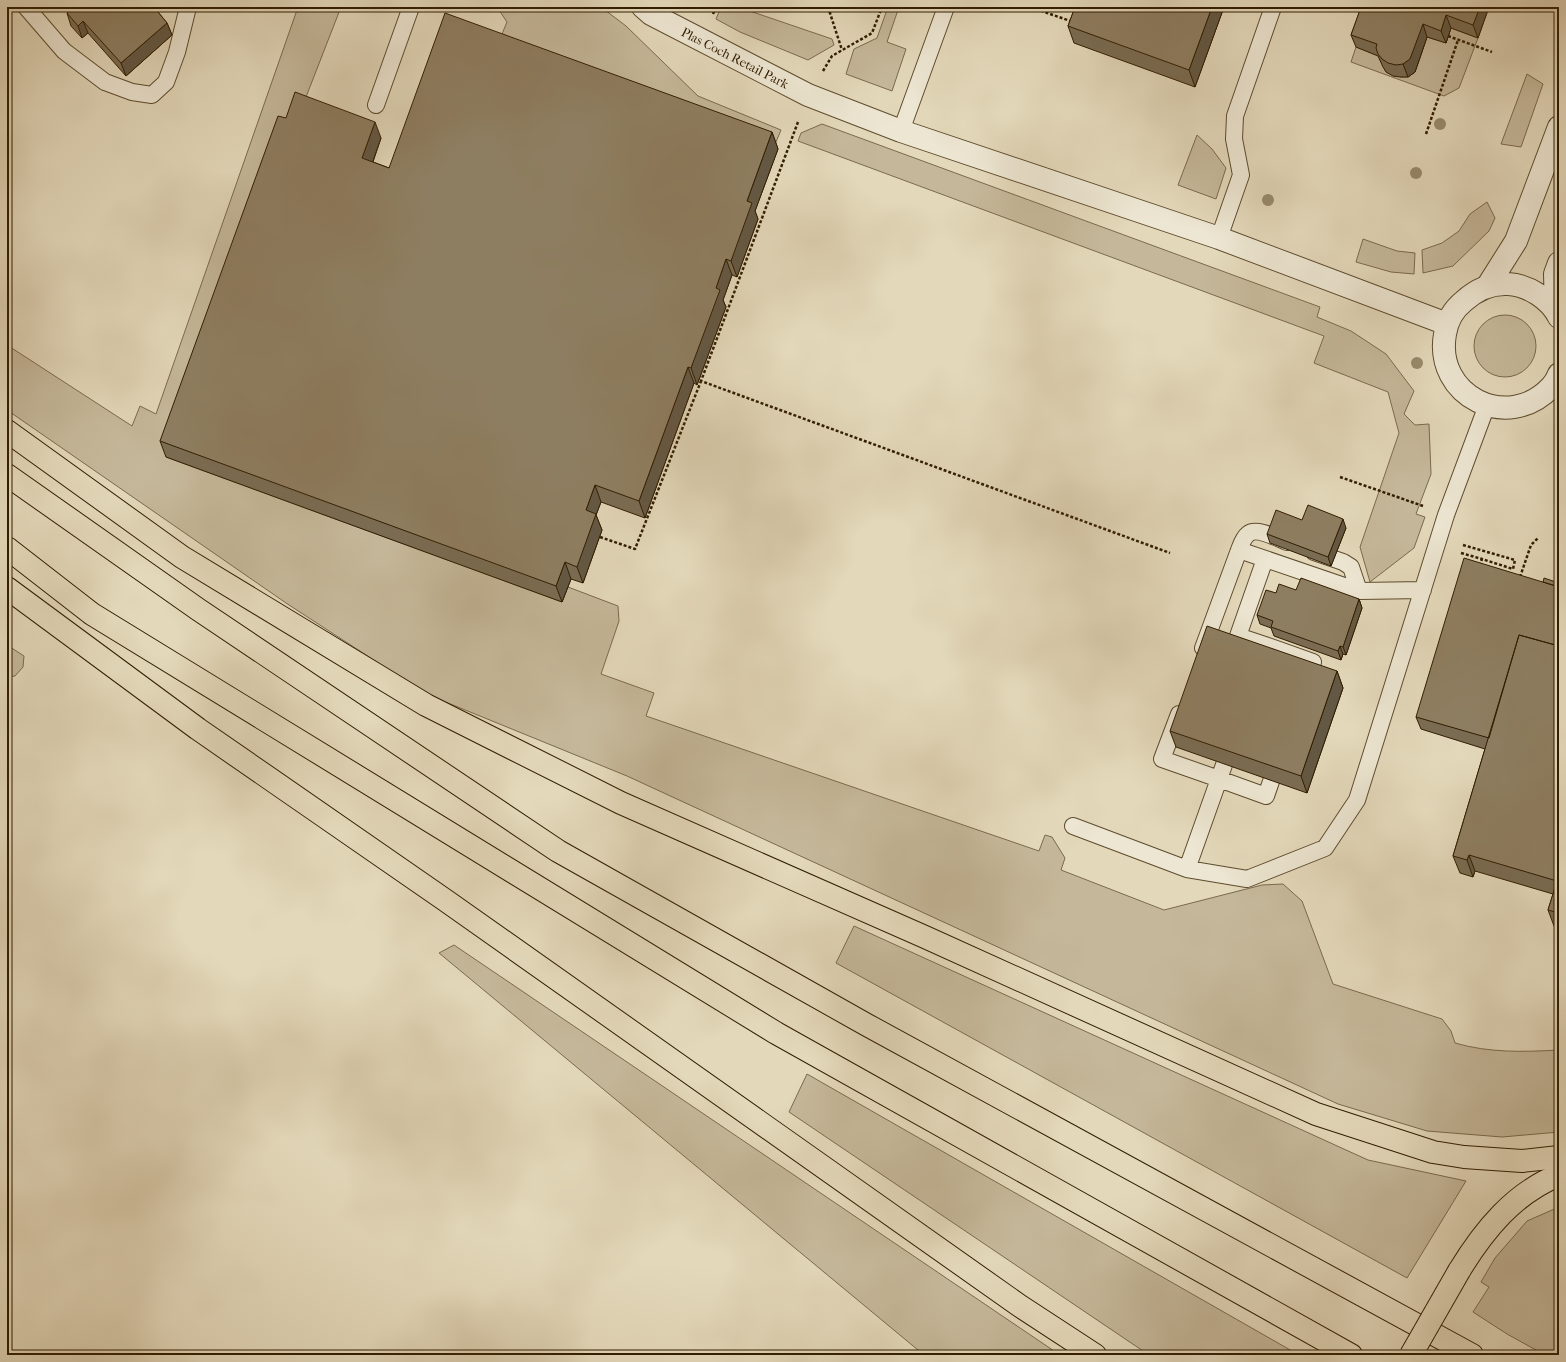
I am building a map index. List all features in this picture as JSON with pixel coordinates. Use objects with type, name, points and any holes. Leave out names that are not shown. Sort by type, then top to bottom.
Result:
[{"type":"main road","points":[[7,431],[182,557],[412,697],[621,803],[1316,1114],[1433,1152],[1464,1157],[1522,1161],[1559,1157]]},
{"type":"main road","points":[[7,475],[199,610],[558,851],[867,1025],[1472,1355]]},
{"type":"main road","points":[[7,548],[92,614],[776,1034],[1351,1355]]},
{"type":"main road","points":[[7,588],[198,729],[451,905],[1013,1301],[1095,1355]]},
{"type":"main road","points":[[1411,1355],[1459,1271],[1489,1226],[1520,1196],[1543,1181],[1559,1175]]},
{"type":"street","name":"Plas Coch Retail Park","points":[[643,7],[651,14],[808,95],[901,131],[1218,238],[1447,324]]},
{"type":"street","points":[[1487,287],[1516,241],[1559,127]]},
{"type":"street","points":[[1558,314],[1555,274],[1559,263]]},
{"type":"street","points":[[1558,314],[1547,301],[1529,289],[1508,284],[1487,287],[1474,292],[1458,306],[1447,324],[1443,345],[1446,366],[1453,380],[1468,396],[1487,405],[1504,408],[1525,405],[1535,400],[1552,387],[1559,374]]},
{"type":"lane","points":[[26,7],[64,51],[105,82],[132,92],[152,95],[166,82],[177,52],[188,7]]},
{"type":"lane","points":[[376,104],[411,7]]},
{"type":"lane","points":[[901,131],[946,7]]},
{"type":"lane","points":[[1218,238],[1241,175],[1234,139],[1235,116],[1273,7]]},
{"type":"lane","points":[[1535,400],[1559,396]]},
{"type":"lane","points":[[1073,826],[1187,869],[1247,879],[1325,848],[1357,800],[1446,515],[1487,405]]},
{"type":"lane","points":[[1198,662],[1243,539],[1248,533],[1257,531],[1351,567],[1359,591]]},
{"type":"lane","points":[[1239,550],[1359,591],[1423,590]]},
{"type":"lane","points":[[1265,559],[1238,636],[1313,662],[1300,699]]},
{"type":"lane","points":[[1252,682],[1265,645]]},
{"type":"lane","points":[[1184,699],[1162,759],[1266,796],[1284,744]]},
{"type":"lane","points":[[1187,869],[1234,734]]},
{"type":"path","points":[[828,7],[842,50]]},
{"type":"path","points":[[600,538],[635,549],[701,381],[808,95],[832,56],[872,33],[882,7]]},
{"type":"path","points":[[1036,9],[1074,23]]},
{"type":"path","points":[[1448,36],[1492,52]]},
{"type":"path","points":[[1426,134],[1458,40]]},
{"type":"path","points":[[701,381],[1170,554]]},
{"type":"path","points":[[1340,477],[1470,523],[1463,545],[1516,560],[1513,568],[1461,553]]},
{"type":"path","points":[[1513,576],[1520,578],[1531,545],[1538,538]]},
{"type":"path","points":[[1482,559],[1480,566],[1487,568]]},
{"type":"shaded area","points":[[298,7],[341,7],[166,457],[562,602],[568,587],[618,606],[619,621],[601,674],[654,693],[646,716],[1039,851],[1045,835],[1052,837],[1065,858],[1061,870],[1164,910],[1262,885],[1283,884],[1302,901],[1333,984],[1442,1019],[1451,1031],[1455,1043],[1481,1049],[1494,1050],[1559,1050],[1559,1132],[1502,1137],[1427,1131],[1338,1104],[627,776],[426,694],[286,603],[7,410],[7,345],[132,426],[140,406],[156,414]]},
{"type":"shaded area","points":[[497,7],[601,7],[626,26],[698,96],[781,130],[776,142],[664,101],[497,46],[507,22]]},
{"type":"shaded area","points":[[721,7],[738,7],[832,39],[834,45],[808,60],[740,32],[716,19]]},
{"type":"shaded area","points":[[888,7],[899,7],[887,42],[906,49],[892,91],[846,74],[854,49],[877,38]]},
{"type":"shaded area","points":[[1451,28],[1478,38],[1459,88],[1444,96],[1351,62],[1356,47],[1382,57],[1400,77],[1408,77],[1415,72],[1427,37],[1446,43]]},
{"type":"shaded area","points":[[1527,74],[1543,84],[1521,147],[1501,144]]},
{"type":"shaded area","points":[[822,124],[1320,307],[1317,317],[1351,331],[1386,354],[1414,391],[1404,414],[1415,425],[1429,424],[1431,474],[1416,514],[1425,517],[1414,548],[1370,582],[1360,547],[1399,433],[1388,392],[1314,363],[1324,336],[798,141],[801,133]]},
{"type":"shaded area","points":[[1197,135],[1212,149],[1226,168],[1216,199],[1178,185]]},
{"type":"shaded area","points":[[1487,202],[1495,218],[1489,231],[1453,266],[1423,273],[1422,250],[1442,243],[1459,231],[1470,214]]},
{"type":"shaded area","points":[[1363,239],[1397,251],[1415,253],[1414,274],[1391,272],[1356,262]]},
{"type":"shaded area","points":[[1505,315],[1517,317],[1527,324],[1534,334],[1536,346],[1534,358],[1527,368],[1517,375],[1505,377],[1493,375],[1483,368],[1476,358],[1474,346],[1476,334],[1483,324],[1493,317]]},
{"type":"shaded area","points":[[7,645],[24,656],[23,667],[15,676],[7,677]]},
{"type":"shaded area","points":[[854,926],[1368,1160],[1466,1181],[1407,1278],[836,963]]},
{"type":"shaded area","points":[[454,945],[1060,1355],[924,1355],[439,953]]},
{"type":"shaded area","points":[[807,1074],[1299,1355],[1149,1355],[789,1112]]},
{"type":"shaded area","points":[[1559,1207],[1559,1355],[1545,1355],[1507,1334],[1473,1312],[1489,1287],[1481,1282],[1495,1258],[1527,1221]]},
{"type":"building","points":[[74,7],[154,7],[167,23],[121,63],[83,21],[78,26],[67,13]]},
{"type":"building","points":[[1075,7],[1212,7],[1189,70],[1068,26]]},
{"type":"building","points":[[1361,7],[1480,7],[1473,25],[1446,15],[1441,31],[1423,24],[1410,59],[1403,64],[1396,65],[1388,63],[1382,59],[1376,48],[1377,44],[1351,35]]},
{"type":"building","points":[[445,13],[772,132],[747,201],[752,203],[731,261],[726,259],[716,288],[720,290],[691,368],[688,367],[639,501],[595,485],[586,510],[596,514],[577,567],[565,562],[556,586],[160,441],[278,116],[286,118],[295,92],[375,122],[362,158],[389,168]]},
{"type":"building","points":[[1308,505],[1343,519],[1328,557],[1267,534],[1276,510],[1302,520]]},
{"type":"building","points":[[1464,558],[1559,587],[1559,646],[1519,635],[1489,738],[1416,717]]},
{"type":"building","points":[[1301,578],[1359,599],[1343,647],[1340,646],[1338,651],[1271,627],[1273,621],[1257,615],[1266,590],[1276,593],[1279,584],[1296,590]]},
{"type":"building","points":[[1544,578],[1559,583],[1559,587],[1543,582]]},
{"type":"building","points":[[1207,626],[1337,671],[1301,776],[1170,731]]},
{"type":"building","points":[[1519,635],[1559,646],[1559,913],[1548,910],[1557,881],[1469,855],[1467,860],[1453,856]]}]
